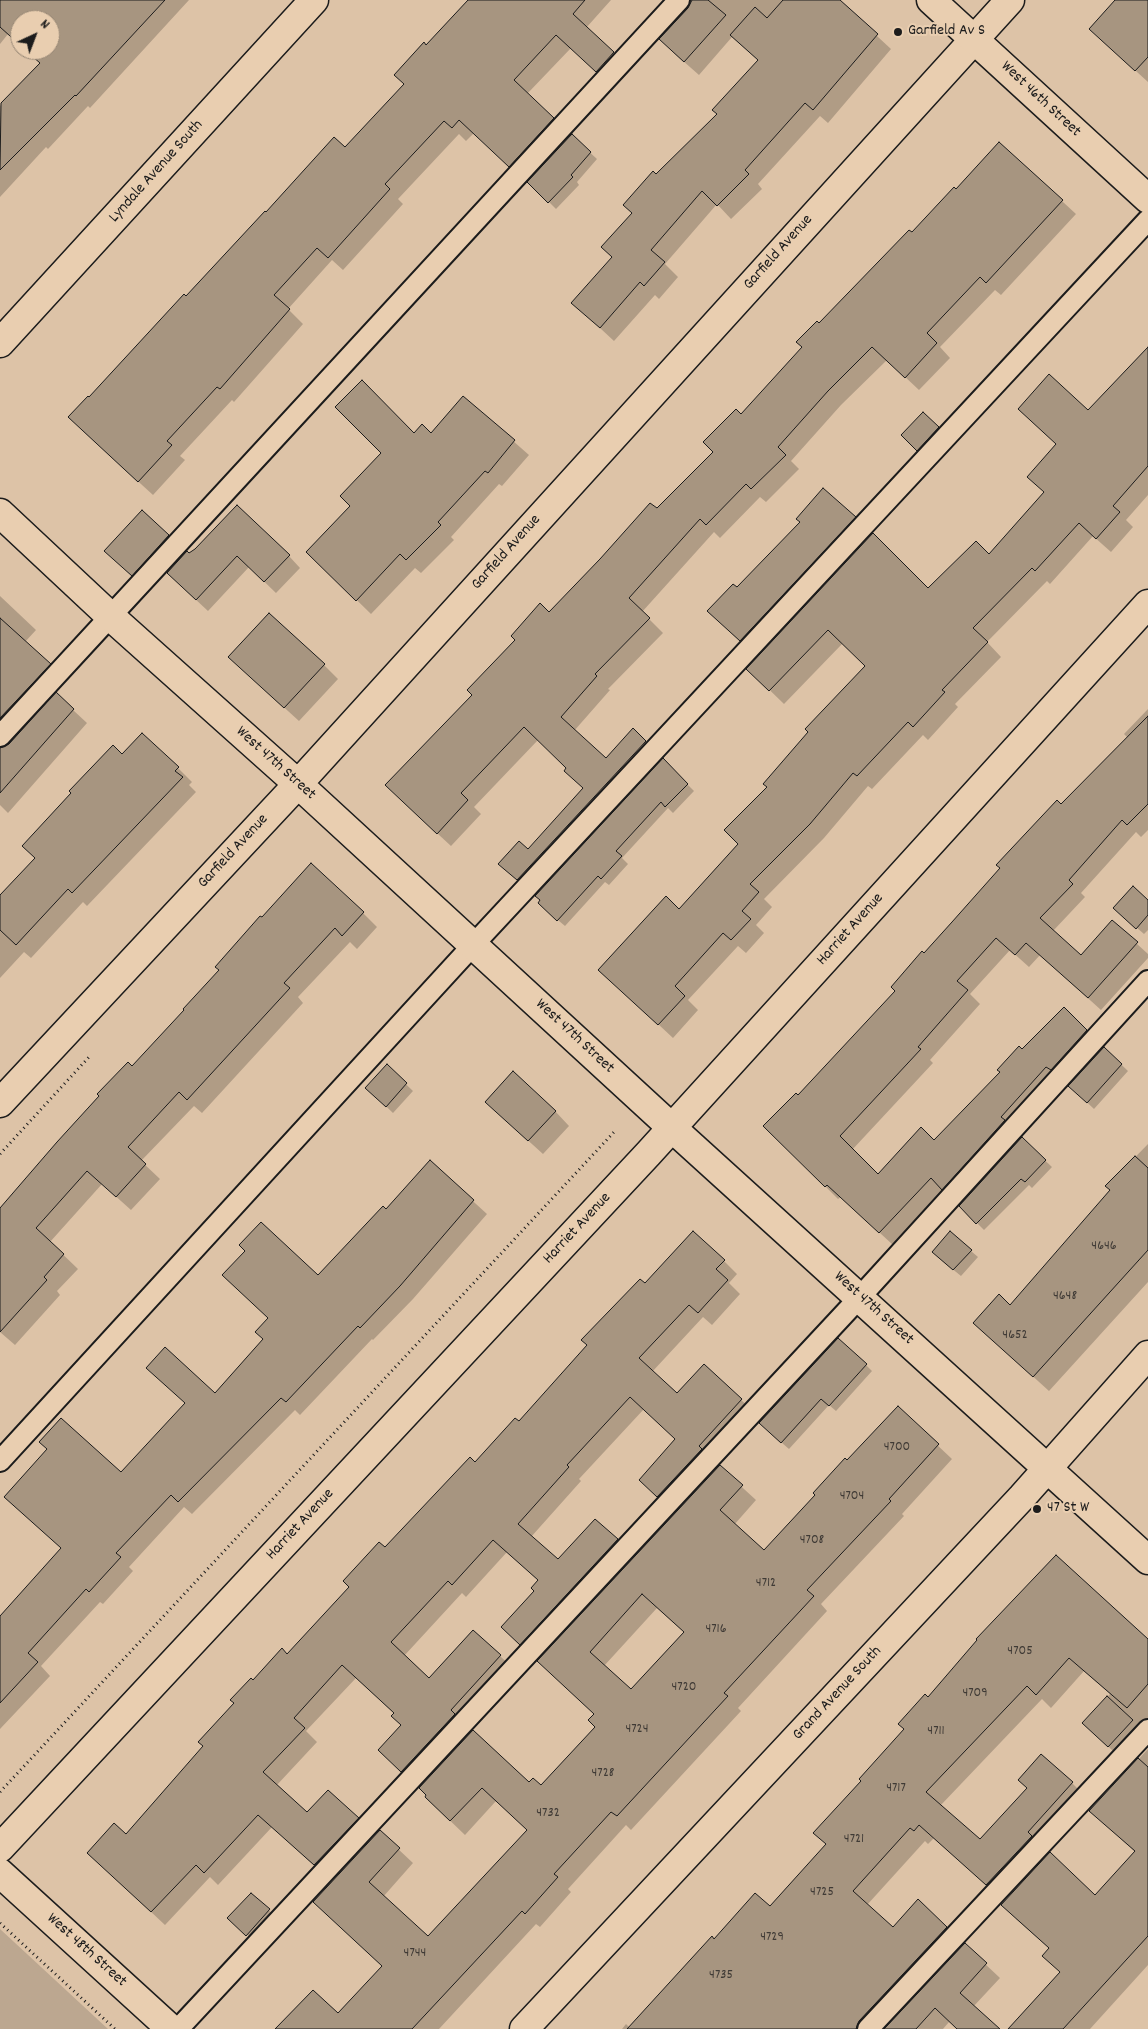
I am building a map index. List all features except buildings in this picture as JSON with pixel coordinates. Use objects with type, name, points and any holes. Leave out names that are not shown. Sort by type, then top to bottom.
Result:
[{"type":"street","name":"Lyndale Avenue South","points":[[0,343],[314,0]]},
{"type":"street","name":"West 46th Street","points":[[932,0],[1148,199]]},
{"type":"street","name":"Garfield Avenue","points":[[0,1103],[298,784],[1010,0]]},
{"type":"street","name":"West 47th Street","points":[[0,513],[110,616],[474,944],[671,1127],[1148,1560]]},
{"type":"street","name":"Harriet Avenue","points":[[0,1848],[648,1154],[1148,604]]},
{"type":"street","name":"Grand Avenue South","points":[[524,2029],[1048,1468],[1148,1356]]},
{"type":"street","name":"West 48th Street","points":[[0,1873],[171,2029]]},
{"type":"lane","points":[[0,736],[679,0]]},
{"type":"lane","points":[[0,1461],[474,944],[1148,220]]},
{"type":"lane","points":[[178,2029],[860,1297],[1148,981]]},
{"type":"lane","points":[[868,2029],[1148,1730]]},
{"type":"path","points":[[0,1792],[615,1131]]},
{"type":"path","points":[[0,1923],[115,2029]]},
{"type":"shaded area","points":[[0,1929],[108,2029],[0,2029]]},
{"type":"place","name":"Garfield Av S","points":[[898,32]]},
{"type":"place","name":"47 St W","points":[[1037,1509]]}]
